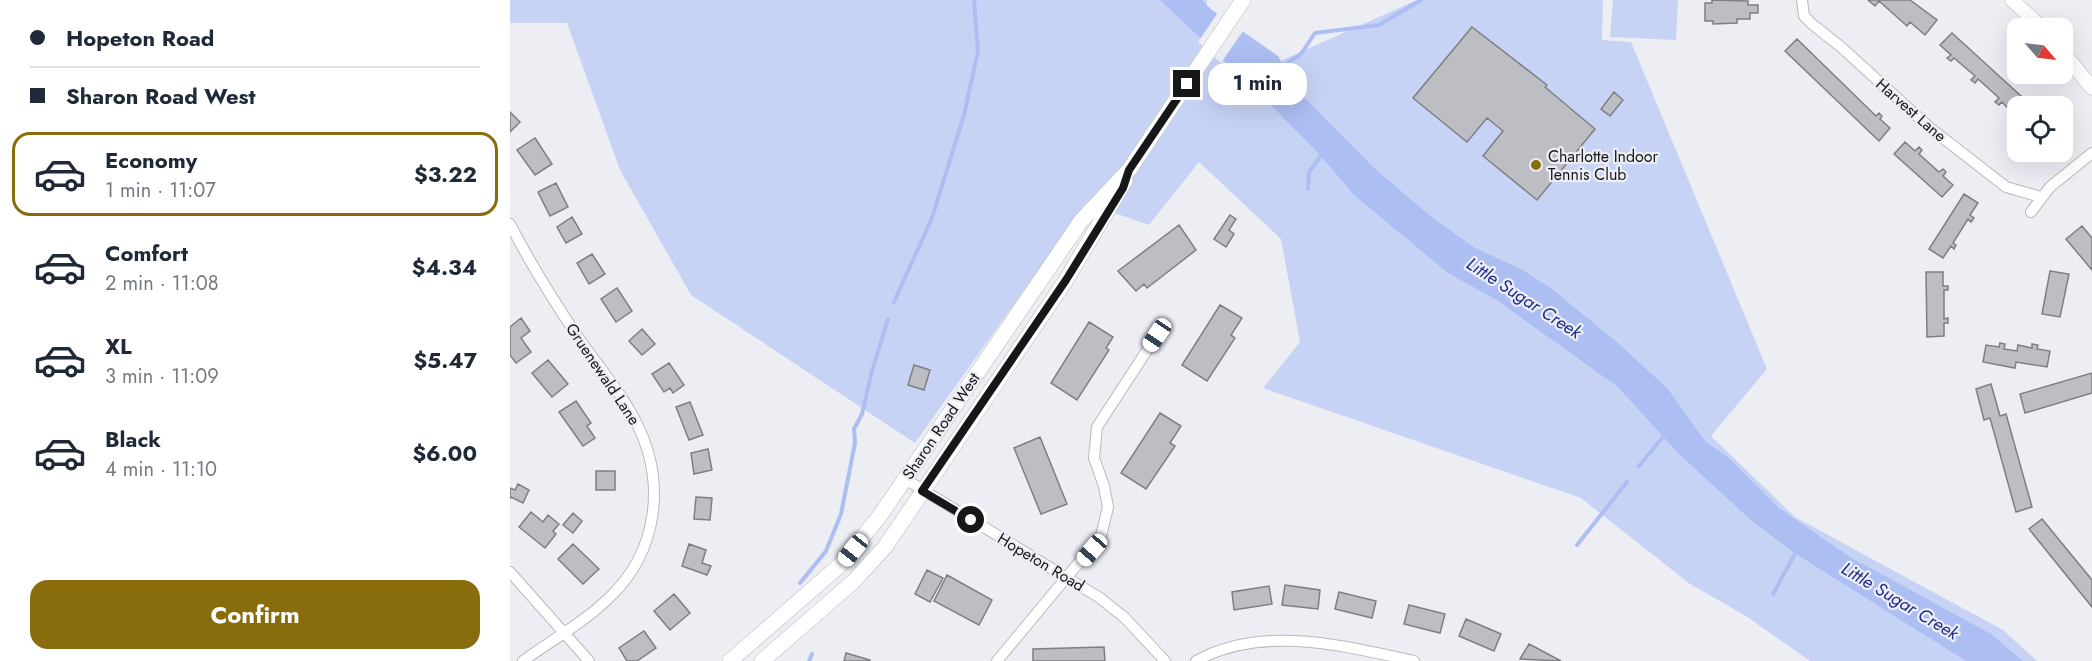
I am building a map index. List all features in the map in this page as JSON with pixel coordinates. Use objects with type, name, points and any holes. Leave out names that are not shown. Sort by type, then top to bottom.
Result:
[{"type":"main road","name":"Sharon Road West","points":[[730,661],[839,566],[906,479],[1081,221],[1129,170],[1243,0]]},
{"type":"main road","name":"Sharon Road West","points":[[762,661],[853,582],[885,547],[1066,280],[1123,188],[1129,170]]},
{"type":"street","name":"Harvest Lane","points":[[1802,0],[1804,16],[1929,128],[2006,187],[2041,197]]},
{"type":"street","points":[[2012,0],[2031,18]]},
{"type":"street","points":[[2073,65],[2092,88]]},
{"type":"street","points":[[2031,212],[2041,197],[2092,153]]},
{"type":"street","name":"Gruenewald Lane","points":[[510,224],[556,304],[636,421],[648,451],[654,475],[652,522],[635,566],[612,596],[523,661]]},
{"type":"street","points":[[997,661],[1092,550],[1106,522],[1108,500],[1094,458],[1097,427],[1157,335]]},
{"type":"street","name":"Hopeton Road","points":[[906,479],[922,491],[1068,578],[1125,618],[1165,661]]},
{"type":"street","points":[[510,572],[565,631],[589,661]]},
{"type":"street","points":[[1196,661],[1218,650],[1259,640],[1282,640],[1371,652],[1414,661]]},
{"type":"shaded area","points":[[510,0],[1207,0],[1205,24],[1258,71],[1417,0],[1603,0],[1602,40],[1631,42],[1767,369],[1711,436],[1795,517],[2003,630],[2037,661],[1810,661],[1746,616],[1690,584],[1581,498],[1263,388],[1300,342],[1281,239],[1199,162],[1149,225],[1086,203],[915,443],[691,295],[620,170],[567,23],[510,23]]},
{"type":"shaded area","points":[[1613,0],[1678,0],[1676,40],[1610,37]]},
{"type":"water","name":"Little Sugar Creek","points":[[1160,0],[1202,0],[1212,10],[1278,56],[1284,66],[1286,79],[1374,168],[1434,219],[1475,248],[1521,269],[1552,289],[1619,344],[1668,389],[1705,441],[1729,458],[1779,508],[1850,557],[1991,634],[2023,661],[1966,661],[1796,554],[1753,522],[1678,453],[1618,387],[1495,299],[1448,273],[1354,195],[1321,156],[1269,103]]},
{"type":"pier","points":[[1219,11],[1245,28],[1221,63],[1198,42]]},
{"type":"building","points":[[1712,0],[1748,1],[1748,5],[1758,5],[1758,13],[1750,13],[1750,19],[1737,19],[1737,23],[1713,24],[1713,21],[1705,21],[1705,3],[1712,3]]},
{"type":"building","points":[[1868,0],[1910,0],[1937,20],[1925,35],[1910,22],[1907,26],[1879,1],[1875,6]]},
{"type":"building","points":[[1472,27],[1547,85],[1545,87],[1595,129],[1537,200],[1483,156],[1503,131],[1487,118],[1467,142],[1413,98]]},
{"type":"building","points":[[1952,33],[2021,96],[2007,96],[2007,107],[2002,102],[1999,105],[1995,102],[1999,98],[1978,79],[1975,83],[1971,80],[1975,76],[1954,58],[1951,61],[1947,58],[1951,55],[1940,45]]},
{"type":"building","points":[[1797,39],[1876,116],[1879,113],[1882,116],[1880,119],[1890,128],[1879,141],[1785,51]]},
{"type":"building","points":[[1614,92],[1623,100],[1610,116],[1601,109]]},
{"type":"building","points":[[510,112],[520,122],[510,132]]},
{"type":"building","points":[[535,138],[552,164],[535,175],[517,150]]},
{"type":"building","points":[[1905,142],[1915,151],[1919,147],[1922,150],[1919,154],[1939,172],[1943,169],[1946,172],[1943,176],[1953,185],[1942,197],[1894,154]]},
{"type":"building","points":[[556,183],[568,207],[550,216],[538,192]]},
{"type":"building","points":[[1964,194],[1978,203],[1970,215],[1974,218],[1971,222],[1968,219],[1953,243],[1956,245],[1954,249],[1951,246],[1943,258],[1929,249]]},
{"type":"building","points":[[1230,215],[1236,219],[1229,230],[1234,234],[1226,247],[1214,239]]},
{"type":"building","points":[[572,217],[582,234],[566,243],[557,227]]},
{"type":"building","points":[[1179,225],[1196,250],[1147,288],[1144,284],[1136,291],[1118,271]]},
{"type":"building","points":[[2082,226],[2092,238],[2092,270],[2066,239]]},
{"type":"building","points":[[592,254],[605,274],[589,284],[577,263]]},
{"type":"building","points":[[2050,271],[2069,274],[2060,317],[2042,314]]},
{"type":"building","points":[[1926,272],[1943,272],[1943,286],[1948,286],[1948,290],[1944,290],[1944,319],[1948,318],[1948,323],[1944,323],[1944,336],[1927,337]]},
{"type":"building","points":[[617,288],[632,311],[616,322],[601,299]]},
{"type":"building","points":[[1220,305],[1242,318],[1231,335],[1235,338],[1207,381],[1182,365]]},
{"type":"building","points":[[521,318],[530,331],[521,338],[531,352],[516,363],[510,355],[510,327]]},
{"type":"building","points":[[1089,322],[1113,337],[1106,348],[1109,350],[1077,400],[1051,383]]},
{"type":"building","points":[[642,329],[655,344],[642,355],[629,341]]},
{"type":"building","points":[[2000,343],[2005,344],[2004,349],[2017,351],[2018,345],[2032,348],[2032,344],[2038,345],[2037,349],[2050,351],[2047,367],[2016,362],[2015,368],[1983,362],[1986,345],[1999,347]]},
{"type":"building","points":[[548,360],[568,384],[552,397],[532,373]]},
{"type":"building","points":[[669,363],[684,385],[673,393],[670,388],[664,392],[652,374]]},
{"type":"building","points":[[914,365],[930,370],[924,390],[908,385]]},
{"type":"building","points":[[2092,373],[2092,393],[2025,413],[2020,394]]},
{"type":"building","points":[[1991,384],[2000,416],[2006,414],[2032,507],[2016,512],[1990,418],[1984,420],[1976,389]]},
{"type":"building","points":[[576,401],[591,423],[587,426],[595,438],[583,446],[559,412]]},
{"type":"building","points":[[690,402],[703,435],[689,440],[676,407]]},
{"type":"building","points":[[1160,413],[1181,426],[1170,443],[1175,446],[1146,489],[1121,473]]},
{"type":"building","points":[[1040,437],[1067,504],[1041,514],[1014,448]]},
{"type":"building","points":[[708,449],[712,470],[694,474],[691,453]]},
{"type":"building","points":[[596,471],[615,471],[615,490],[596,490]]},
{"type":"building","points":[[518,484],[529,490],[523,503],[511,497],[510,499],[510,488],[515,490]]},
{"type":"building","points":[[696,497],[712,498],[710,520],[694,519]]},
{"type":"building","points":[[531,512],[543,522],[548,515],[559,524],[553,531],[556,534],[545,548],[519,527]]},
{"type":"building","points":[[573,513],[582,521],[573,533],[563,525]]},
{"type":"building","points":[[2042,519],[2092,580],[2092,607],[2029,529]]},
{"type":"building","points":[[573,544],[599,569],[583,584],[558,559]]},
{"type":"building","points":[[689,544],[706,550],[702,563],[711,566],[707,575],[682,566]]},
{"type":"building","points":[[927,570],[943,578],[930,602],[915,594]]},
{"type":"building","points":[[947,575],[992,600],[979,625],[934,601]]},
{"type":"building","points":[[1285,585],[1320,590],[1318,609],[1282,605]]},
{"type":"building","points":[[1269,586],[1272,604],[1234,610],[1232,592]]},
{"type":"building","points":[[1339,592],[1376,601],[1372,618],[1335,609]]},
{"type":"building","points":[[674,594],[690,613],[670,630],[654,611]]},
{"type":"building","points":[[1409,605],[1445,614],[1440,633],[1404,624]]},
{"type":"building","points":[[1466,619],[1501,634],[1494,651],[1459,636]]},
{"type":"building","points":[[644,631],[656,648],[637,661],[627,661],[619,648]]},
{"type":"building","points":[[1529,644],[1561,661],[1520,659]]},
{"type":"building","points":[[1104,647],[1105,661],[1033,661],[1033,649]]},
{"type":"building","points":[[846,653],[870,660],[870,661],[844,661]]},
{"type":"waterway","points":[[894,302],[932,218],[964,115],[978,51],[974,0]]},
{"type":"waterway","points":[[1280,68],[1301,54],[1315,33],[1379,25],[1421,0]]},
{"type":"waterway","points":[[1308,189],[1309,172],[1323,153]]},
{"type":"waterway","points":[[800,583],[826,551],[841,514],[855,443],[854,429],[862,414],[888,319]]},
{"type":"waterway","points":[[1639,466],[1667,432]]},
{"type":"waterway","points":[[1577,545],[1627,482]]},
{"type":"waterway","points":[[1773,594],[1797,550]]},
{"type":"waterway","points":[[809,661],[812,654]]},
{"type":"place","name":"Charlotte Indoor Tennis Club","points":[[1536,165]]},
{"type":"route","points":[[971,520],[922,491],[1066,280],[1123,188],[1129,170],[1187,84]]}]
